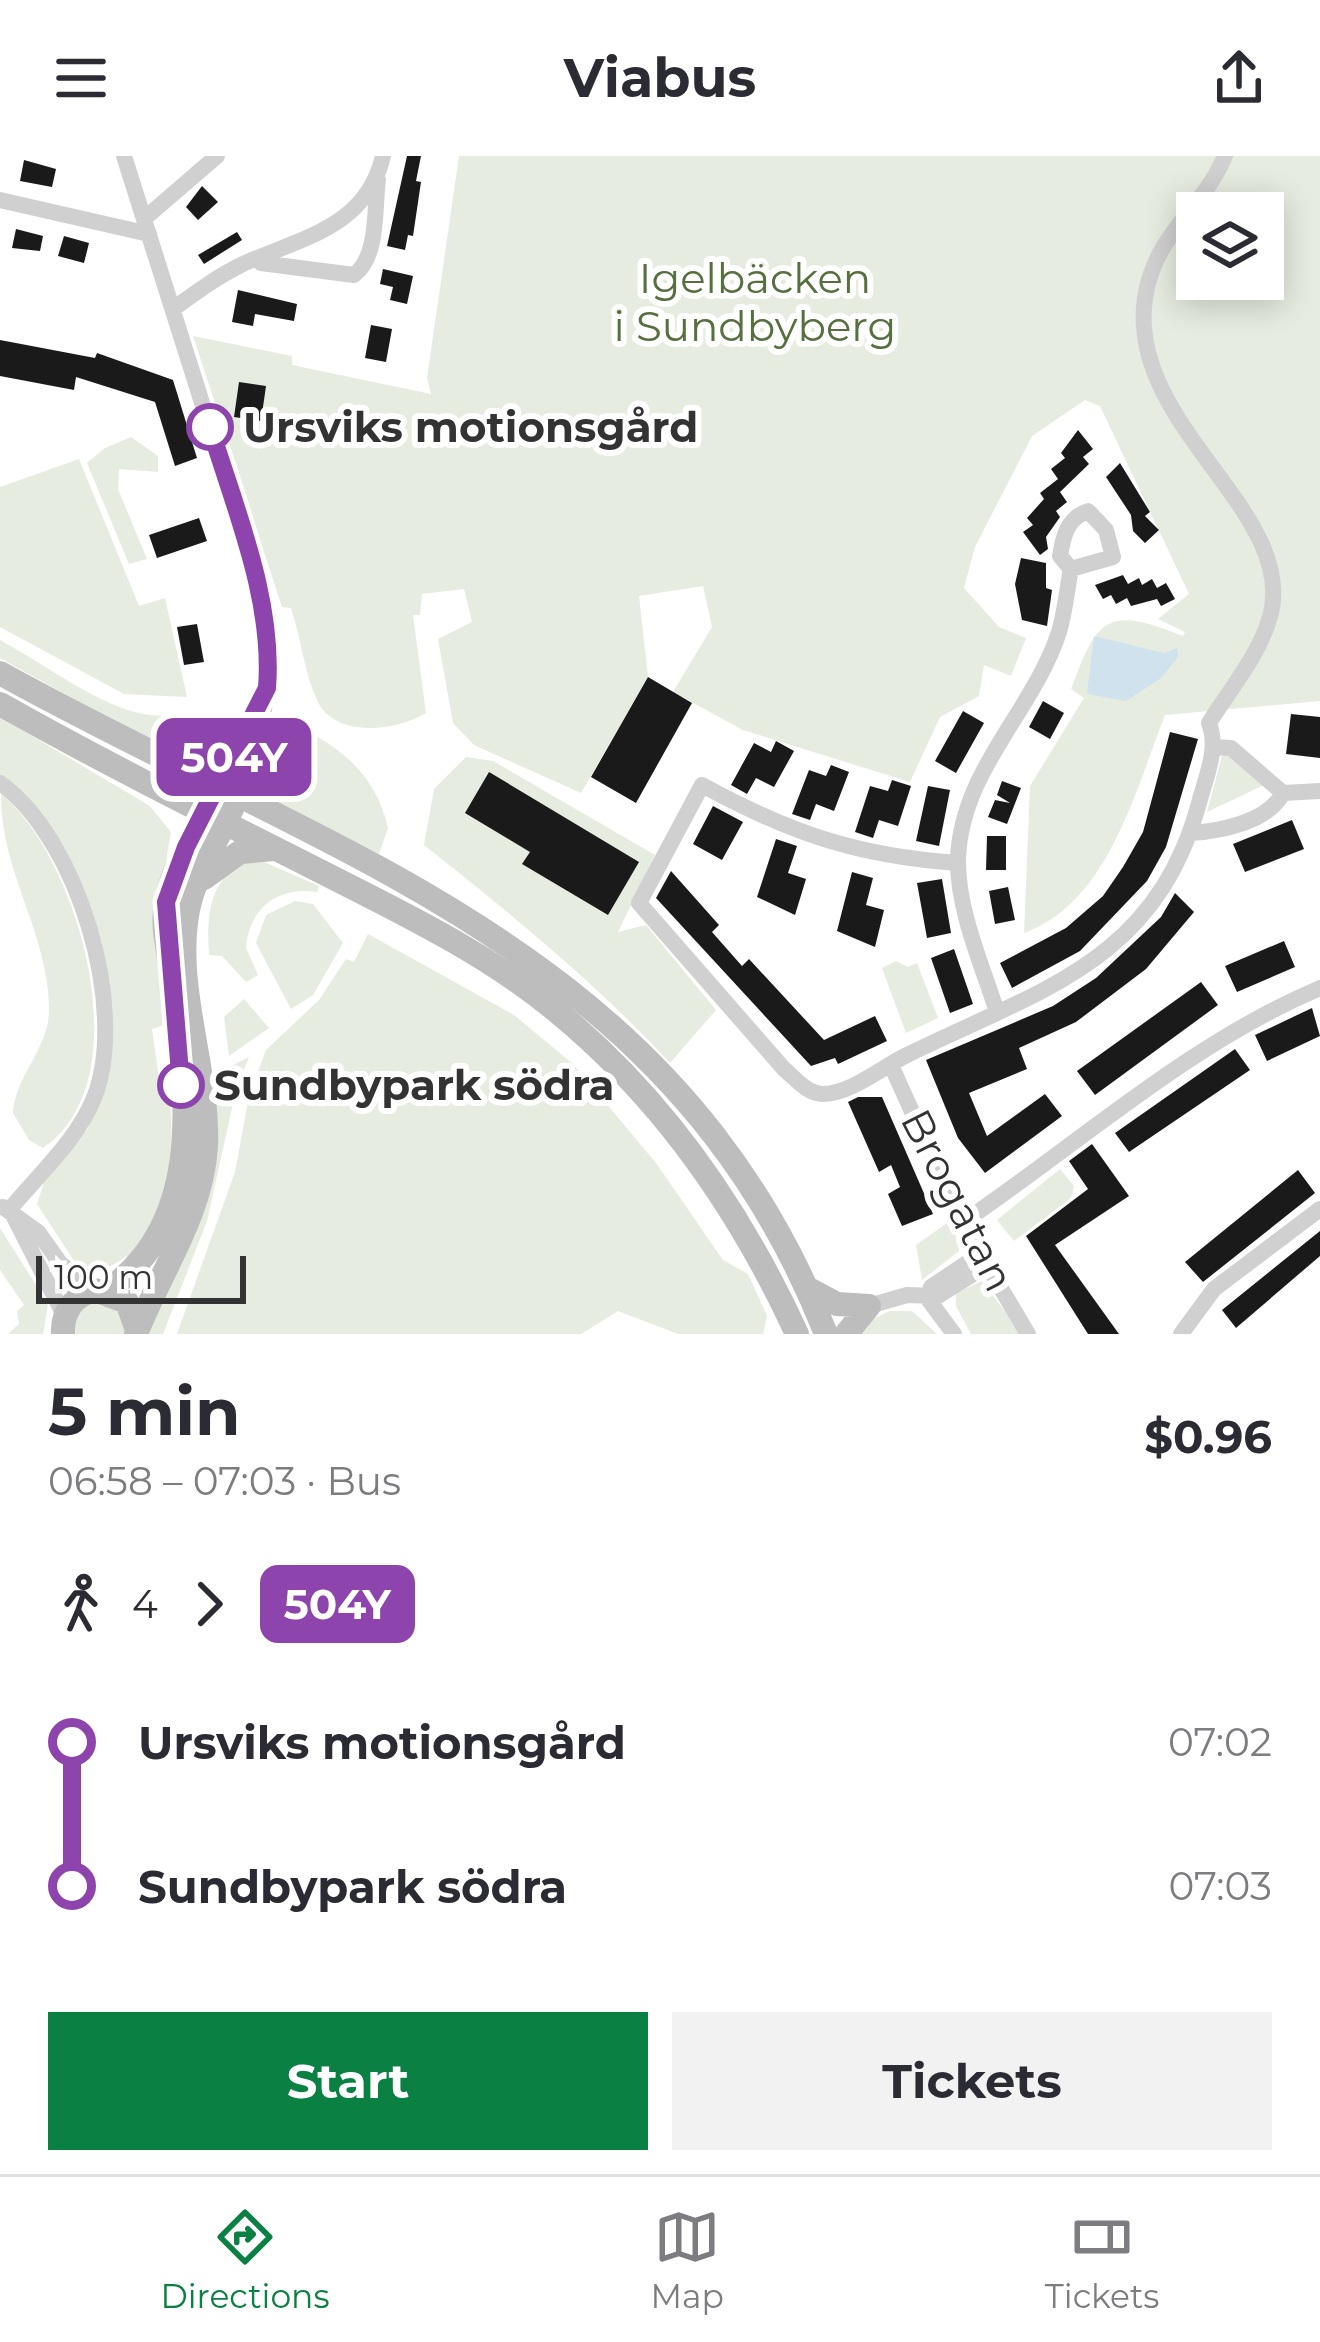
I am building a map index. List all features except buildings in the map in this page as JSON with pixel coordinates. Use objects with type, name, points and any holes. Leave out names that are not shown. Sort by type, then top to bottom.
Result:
[{"type":"main road","points":[[0,673],[487,928],[609,1020],[716,1137],[807,1288],[826,1334]]},
{"type":"main road","points":[[0,704],[470,951],[595,1045],[704,1167],[782,1301],[796,1334]]},
{"type":"main road","points":[[142,780],[176,817],[186,847]]},
{"type":"main road","points":[[136,1332],[189,1221],[203,1169],[204,1116],[185,938],[194,889],[215,818],[228,792]]},
{"type":"main road","points":[[62,1328],[74,1299],[101,1290],[139,1267],[164,1232],[181,1178],[186,1134],[164,921],[170,888],[186,847],[215,818]]},
{"type":"main road","points":[[194,889],[240,852],[276,849]]},
{"type":"main road","points":[[807,1288],[837,1304],[869,1306]]},
{"type":"main road","points":[[101,1290],[127,1302],[136,1332]]},
{"type":"main road","points":[[780,1334],[782,1301]]},
{"type":"main road","points":[[847,1334],[869,1306]]},
{"type":"street","points":[[124,156],[250,557],[269,659],[267,688],[228,792]]},
{"type":"street","points":[[147,226],[217,156]]},
{"type":"street","points":[[958,863],[835,847],[770,822],[702,785],[640,893],[642,912],[806,1089],[822,1094],[1066,980],[1110,949],[1155,899],[1191,833],[1214,747],[1209,723],[1268,624],[1274,573],[1264,544],[1160,389],[1146,351],[1143,321],[1160,246],[1225,156]]},
{"type":"street","points":[[172,309],[242,265],[328,232],[358,206],[381,165]]},
{"type":"street","points":[[242,265],[276,262],[338,277],[354,275],[362,269],[372,240],[381,165]]},
{"type":"street","points":[[0,200],[147,226]]},
{"type":"street","points":[[997,1012],[975,945],[958,863],[976,783],[1058,634],[1071,569]]},
{"type":"street","points":[[1214,747],[1231,748],[1283,793],[1320,791]]},
{"type":"street","points":[[0,783],[38,823],[82,905],[98,970],[106,1038],[96,1094],[82,1123],[5,1208]]},
{"type":"street","points":[[1191,833],[1218,832],[1266,812],[1283,793]]},
{"type":"street","points":[[962,1222],[1214,1046],[1274,1007],[1320,988]]},
{"type":"street","name":"Brogatan","points":[[891,1065],[962,1222],[1028,1334]]},
{"type":"street","points":[[5,1208],[38,1232],[60,1263],[101,1290]]},
{"type":"street","points":[[5,1208],[62,1328]]},
{"type":"street","points":[[1181,1334],[1214,1289],[1320,1209]]},
{"type":"street","points":[[928,1299],[931,1287],[982,1260]]},
{"type":"street","points":[[869,1306],[907,1295],[928,1299],[953,1334]]},
{"type":"green space","name":"Igelbäcken i Sundbyberg","points":[[459,156],[1320,156],[1320,701],[1165,715],[1129,809],[1098,871],[1053,918],[1024,933],[1030,786],[1084,698],[1071,689],[1088,647],[1097,633],[1120,621],[1157,626],[1183,636],[1185,632],[1158,619],[1189,594],[1100,406],[1085,400],[1032,436],[975,547],[964,588],[999,627],[1026,638],[1011,676],[984,665],[979,696],[940,717],[910,782],[743,730],[673,692],[712,627],[703,586],[639,596],[648,677],[581,793],[474,745],[453,723],[438,639],[472,622],[464,589],[422,594],[420,615],[413,615],[426,713],[383,727],[351,726],[325,712],[317,700],[291,608],[282,607],[193,336],[292,356],[292,365],[431,394],[427,378]]},
{"type":"green space","points":[[131,437],[158,456],[158,472],[119,469],[118,489],[147,559],[129,564],[87,463],[105,448]]},
{"type":"green space","points":[[79,459],[139,606],[165,598],[187,697],[124,694],[0,627],[0,487]]},
{"type":"green space","points":[[0,640],[84,690],[134,712],[248,715],[225,753],[196,761],[160,747],[0,658]]},
{"type":"green space","points":[[0,717],[150,806],[171,832],[165,867],[167,1024],[152,1029],[161,1092],[170,1093],[169,1172],[154,1222],[141,1243],[122,1260],[97,1271],[76,1264],[37,1204],[45,1179],[88,1128],[110,1064],[90,916],[0,778]]},
{"type":"green space","points":[[273,719],[313,734],[361,772],[382,807],[388,828],[379,854],[264,794],[259,778]]},
{"type":"green space","points":[[1222,755],[1266,784],[1207,812]]},
{"type":"green space","points":[[466,757],[493,761],[655,855],[618,932],[646,925],[716,1010],[670,1063],[582,977],[424,845],[434,789]]},
{"type":"green space","points":[[1,794],[29,825],[55,867],[75,916],[89,970],[94,1023],[90,1073],[73,1116],[43,1148],[29,1140],[13,1113],[44,1036],[49,1009],[41,954],[8,850]]},
{"type":"green space","points":[[255,858],[319,886],[317,892],[278,897],[260,911],[246,948],[258,975],[246,982],[222,956],[209,955],[210,909],[228,874]]},
{"type":"green space","points":[[295,901],[313,904],[343,943],[313,995],[291,1009],[256,943],[266,915]]},
{"type":"green space","points":[[368,934],[514,1015],[573,1064],[656,1163],[723,1260],[748,1274],[767,1316],[763,1334],[678,1334],[618,1311],[581,1334],[177,1334],[235,1172],[249,1096],[266,1050],[319,1000],[346,959],[354,962]]},
{"type":"green space","points":[[896,961],[908,967],[917,963],[938,1018],[906,1033],[882,968]]},
{"type":"green space","points":[[244,999],[269,1028],[229,1056],[224,1017]]},
{"type":"green space","points":[[249,1057],[236,1090],[207,1221],[163,1334],[146,1334],[211,1076]]},
{"type":"green space","points":[[1060,1169],[1074,1186],[1071,1198],[1014,1241],[997,1220]]},
{"type":"green space","points":[[954,1218],[959,1251],[922,1280],[916,1245]]},
{"type":"green space","points":[[0,1228],[48,1304],[43,1334],[8,1334],[19,1324],[17,1311],[24,1305],[0,1270]]},
{"type":"green space","points":[[982,1281],[1022,1334],[971,1334],[956,1306],[956,1293]]},
{"type":"green space","points":[[91,1301],[118,1306],[126,1334],[73,1334],[73,1321]]},
{"type":"green space","points":[[890,1311],[912,1311],[937,1334],[858,1334],[866,1322]]},
{"type":"water","points":[[1094,636],[1164,653],[1177,648],[1178,657],[1161,678],[1126,701],[1087,694]]},
{"type":"bus line","name":"504Y","points":[[181,1085],[166,902],[186,847],[267,688],[269,659],[250,557],[210,427]]},
{"type":"place","name":"Ursviks motionsgård","points":[[210,427]]},
{"type":"place","name":"Sundbypark södra","points":[[181,1085]]}]
